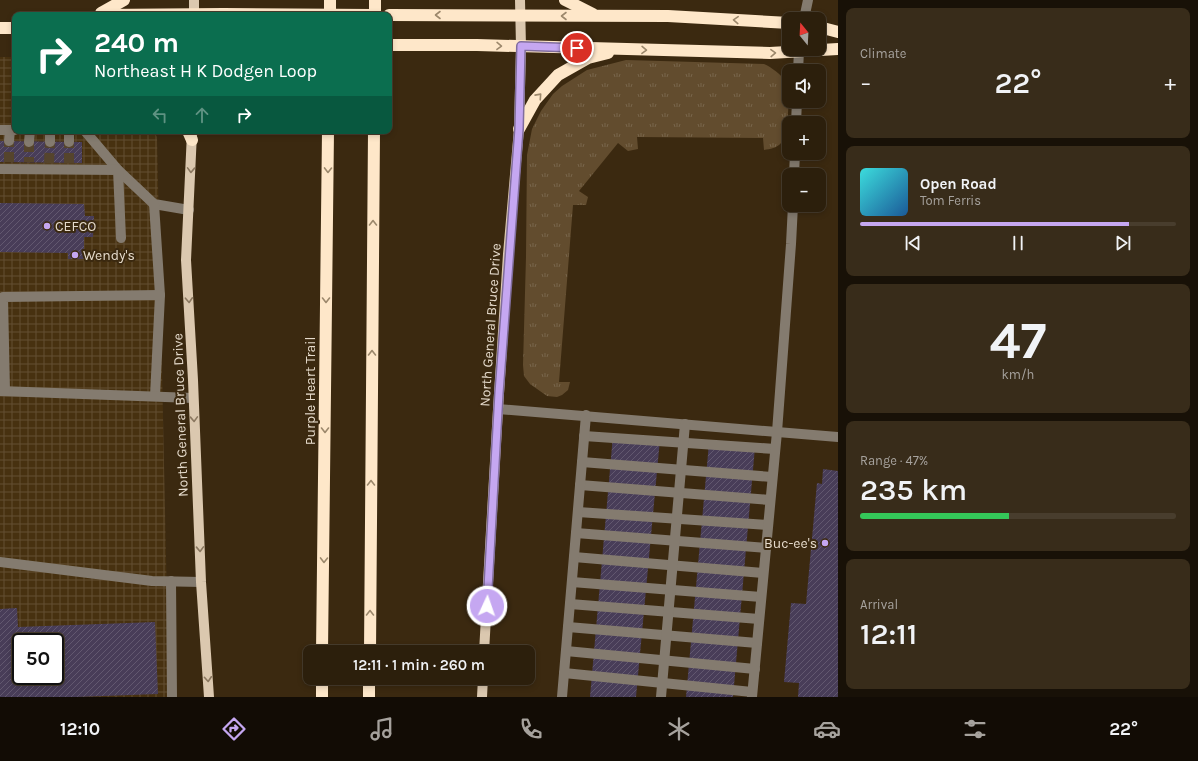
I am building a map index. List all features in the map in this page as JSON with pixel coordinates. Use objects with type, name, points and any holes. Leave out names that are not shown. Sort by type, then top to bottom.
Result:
[{"type":"highway","points":[[102,12],[124,0]]},
{"type":"highway","points":[[330,0],[330,12]]},
{"type":"highway","points":[[374,12],[375,0]]},
{"type":"highway","points":[[565,0],[596,16]]},
{"type":"highway","points":[[392,15],[668,16],[782,23]]},
{"type":"highway","points":[[0,28],[12,28]]},
{"type":"highway","points":[[826,29],[838,32]]},
{"type":"highway","points":[[392,45],[477,45],[782,52]]},
{"type":"highway","points":[[519,129],[535,100],[558,76],[588,58],[620,49]]},
{"type":"highway","points":[[826,50],[838,49]]},
{"type":"highway","name":"Purple Heart Trail","points":[[322,645],[328,134]]},
{"type":"highway","points":[[370,645],[374,134]]},
{"type":"highway","points":[[322,685],[322,697]]},
{"type":"highway","points":[[369,685],[369,697]]},
{"type":"main road","points":[[194,0],[194,12]]},
{"type":"main road","name":"North General Bruce Drive","points":[[484,645],[508,254],[519,129],[521,46],[520,0]]},
{"type":"main road","name":"North General Bruce Drive","points":[[191,134],[186,260],[194,380],[193,398],[201,582],[209,697]]},
{"type":"main road","points":[[482,697],[483,685]]},
{"type":"lane","points":[[805,12],[808,0]]},
{"type":"lane","points":[[8,130],[9,141]]},
{"type":"lane","points":[[29,142],[30,134]]},
{"type":"lane","points":[[50,134],[50,142]]},
{"type":"lane","points":[[69,134],[69,142]]},
{"type":"lane","points":[[88,134],[118,170],[154,204],[189,210]]},
{"type":"lane","points":[[6,166],[69,166],[118,170]]},
{"type":"lane","points":[[118,170],[121,238]]},
{"type":"lane","points":[[154,204],[160,295],[155,396]]},
{"type":"lane","points":[[564,674],[662,683],[752,694],[777,432],[791,244],[792,212]]},
{"type":"lane","points":[[160,295],[3,297],[2,391],[193,398]]},
{"type":"lane","points":[[498,409],[586,415],[838,438]]},
{"type":"lane","points":[[562,697],[586,415]]},
{"type":"lane","points":[[660,697],[685,424]]},
{"type":"lane","points":[[584,436],[775,449]]},
{"type":"lane","points":[[582,462],[772,477]]},
{"type":"lane","points":[[580,485],[770,500]]},
{"type":"lane","points":[[578,512],[768,525]]},
{"type":"lane","points":[[576,533],[766,548]]},
{"type":"lane","points":[[574,557],[763,573]]},
{"type":"lane","points":[[0,562],[152,581],[201,582]]},
{"type":"lane","points":[[171,581],[172,697]]},
{"type":"lane","points":[[572,582],[761,597]]},
{"type":"lane","points":[[570,604],[759,619]]},
{"type":"lane","points":[[568,628],[757,643]]},
{"type":"lane","points":[[566,651],[755,669]]},
{"type":"shaded area","points":[[0,57],[12,57],[12,134],[156,134],[157,137],[169,697],[0,697]]},
{"type":"green space","points":[[626,60],[764,64],[773,69],[782,77],[782,108],[788,108],[787,116],[782,116],[781,143],[778,146],[764,150],[763,138],[637,137],[638,149],[628,151],[618,143],[579,191],[588,197],[586,205],[573,205],[559,382],[570,382],[568,390],[562,395],[557,397],[547,396],[530,384],[524,376],[523,365],[527,155],[532,129],[541,111],[553,94],[562,86],[587,70]]},
{"type":"building","points":[[0,141],[82,142],[82,163],[0,162]]},
{"type":"building","name":"CEFCO","points":[[0,203],[84,204],[85,216],[94,216],[93,237],[84,237],[84,259],[68,259],[68,253],[0,252]]},
{"type":"building","points":[[613,435],[660,439],[636,697],[590,697]]},
{"type":"building","points":[[709,443],[755,447],[733,697],[686,697]]},
{"type":"building","name":"Buc-ee's","points":[[823,469],[838,471],[838,697],[798,697],[799,683],[784,682],[791,603],[806,604],[817,483],[822,484]]},
{"type":"building","points":[[17,608],[18,627],[155,622],[158,694],[77,697],[0,697],[0,609]]},
{"type":"tunnel","points":[[9,141],[9,162]]},
{"type":"tunnel","points":[[29,142],[29,162]]},
{"type":"tunnel","points":[[49,163],[50,142]]},
{"type":"tunnel","points":[[69,142],[69,163]]},
{"type":"place","name":"CEFCO","points":[[47,226]]},
{"type":"place","name":"Wendy's","points":[[75,255]]},
{"type":"place","name":"Buc-ee's","points":[[825,543]]},
{"type":"route","points":[[487,606],[492,499],[508,254],[519,129],[521,46],[577,48]]}]
